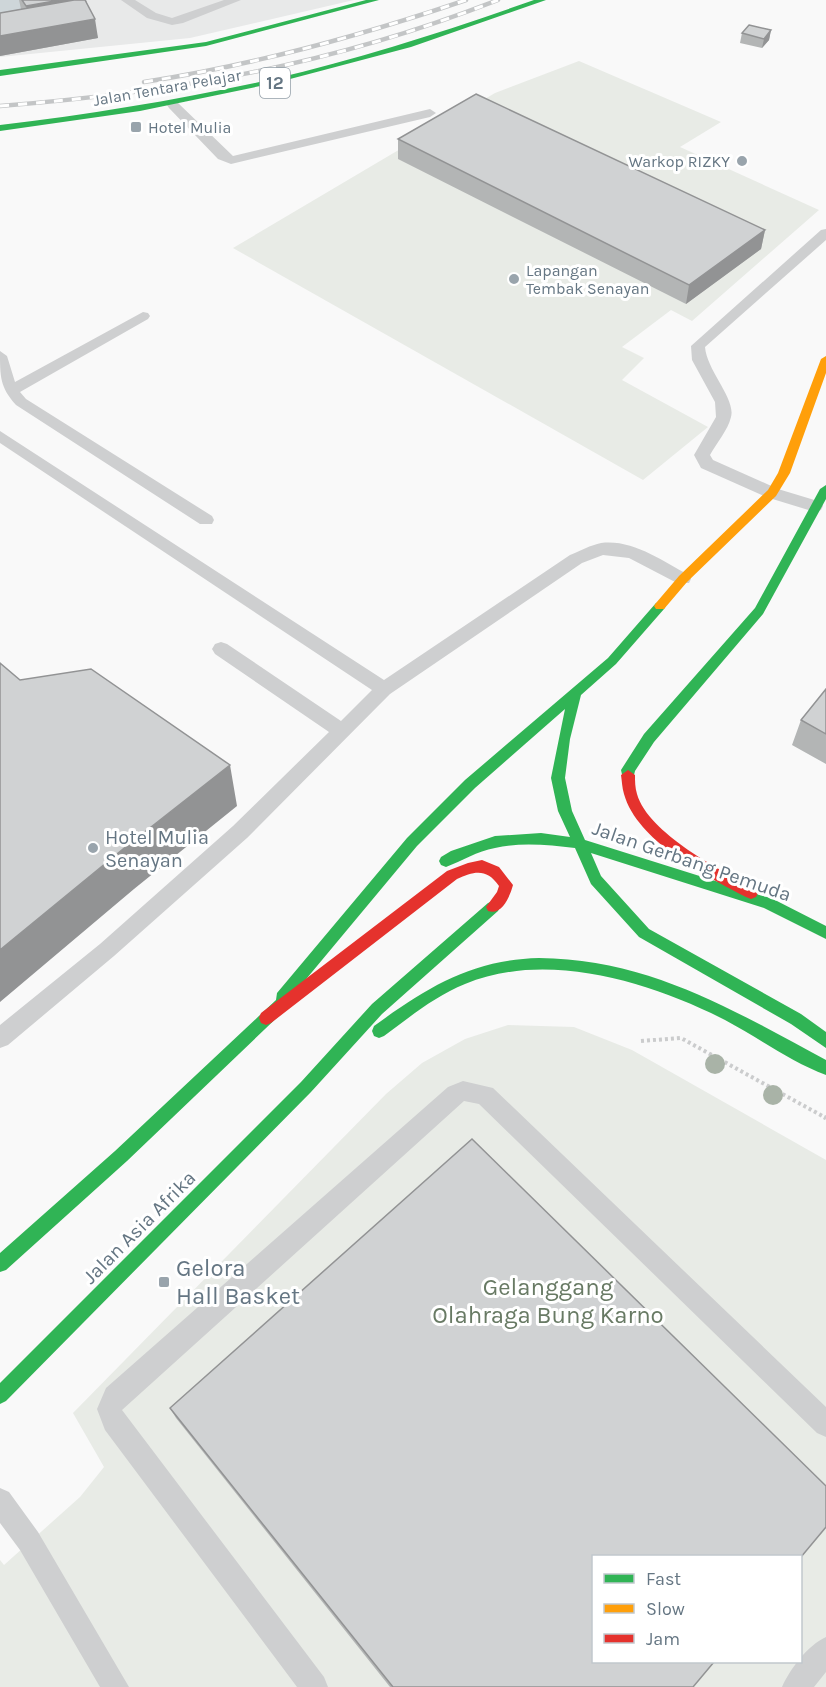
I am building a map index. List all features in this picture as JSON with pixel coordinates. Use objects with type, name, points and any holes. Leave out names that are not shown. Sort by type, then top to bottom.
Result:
[{"type":"main road","name":"Jalan Tentara Pelajar","points":[[0,73],[206,44],[375,0]]},
{"type":"main road","name":"Jalan Tentara Pelajar","points":[[0,128],[70,121],[220,96],[356,63],[470,28],[542,0]]},
{"type":"main road","points":[[266,1018],[412,842],[470,784],[612,661],[683,579],[772,493],[784,473],[826,359]]},
{"type":"main road","points":[[768,903],[699,865],[654,831],[633,800],[627,780],[628,770],[649,738],[759,611],[826,489]]},
{"type":"main road","name":"Jalan Gerbang Pemuda","points":[[575,693],[558,778],[565,811],[577,843],[596,880],[645,933],[796,1019],[826,1041]]},
{"type":"main road","name":"Jalan Gerbang Pemuda","points":[[437,866],[456,855],[495,842],[541,839],[577,843],[768,903],[826,933]]},
{"type":"main road","points":[[266,1018],[452,875],[475,865],[490,867],[502,875],[506,885],[503,896],[496,904],[377,1009],[306,1087]]},
{"type":"main road","points":[[0,1264],[121,1156],[361,925]]},
{"type":"main road","points":[[306,1087],[428,996],[472,975],[510,966],[562,964],[622,972],[680,990],[826,1068]]},
{"type":"main road","name":"Jalan Asia Afrika","points":[[0,1395],[306,1087]]},
{"type":"lane","points":[[127,0],[161,21],[169,22],[179,21],[235,0]]},
{"type":"lane","points":[[173,105],[223,156],[231,160],[430,113]]},
{"type":"lane","points":[[815,506],[772,493],[707,464],[702,455],[724,417],[723,402],[699,360],[698,346],[826,233]]},
{"type":"lane","points":[[10,391],[142,316]]},
{"type":"lane","points":[[0,356],[10,391],[21,402],[206,520]]},
{"type":"lane","points":[[0,436],[384,689]]},
{"type":"lane","points":[[0,1038],[107,950],[204,863],[384,689],[576,559],[602,549],[632,552],[683,579]]},
{"type":"lane","points":[[220,649],[342,731]]},
{"type":"lane","points":[[314,1687],[114,1421],[109,1409],[124,1389],[456,1094],[463,1091],[485,1095],[826,1424]]},
{"type":"lane","points":[[0,1501],[29,1541],[115,1687]]},
{"type":"lane","points":[[796,1687],[826,1651]]},
{"type":"path","points":[[641,1041],[681,1038],[826,1118]]},
{"type":"shaded area","points":[[0,0],[354,0],[190,38],[0,57]]},
{"type":"green space","name":"Lapangan Tembak Senayan","points":[[579,61],[721,122],[680,147],[819,210],[692,321],[671,310],[622,347],[644,358],[622,380],[708,427],[643,480],[233,248],[495,93]]},
{"type":"green space","name":"Gelanggang Olahraga Bung Karno","points":[[508,1025],[574,1027],[632,1050],[826,1160],[826,1687],[0,1687],[0,1560],[4,1565],[80,1497],[104,1467],[73,1413],[386,1094],[422,1063],[465,1039]]},
{"type":"building","points":[[22,0],[60,0],[26,6]]},
{"type":"building","points":[[85,0],[95,19],[0,36],[0,13]]},
{"type":"building","points":[[749,25],[771,30],[764,39],[742,33]]},
{"type":"building","points":[[476,94],[765,230],[689,285],[398,139]]},
{"type":"building","name":"Hotel Mulia Senayan","points":[[0,663],[20,680],[91,669],[230,765],[0,950]]},
{"type":"building","points":[[826,689],[826,734],[801,720]]},
{"type":"building","points":[[472,1139],[826,1486],[826,1527],[802,1556],[592,1555],[592,1663],[713,1663],[693,1687],[393,1687],[170,1408]]},
{"type":"waterway","points":[[0,19],[29,0]]},
{"type":"railway","points":[[144,82],[226,67],[306,48],[386,26],[466,0]]},
{"type":"railway","points":[[0,106],[129,93],[253,72],[375,42],[498,0]]},
{"type":"traffic: fast","points":[[0,73],[206,44],[375,0]]},
{"type":"traffic: fast","points":[[0,128],[140,108],[275,81],[408,45],[542,0]]},
{"type":"traffic: fast","points":[[628,775],[628,770],[649,738],[759,611],[826,489]]},
{"type":"traffic: fast","points":[[282,998],[412,842],[470,784],[612,661],[660,606]]},
{"type":"traffic: fast","points":[[575,694],[564,739],[558,778],[565,811],[596,880],[644,933],[796,1019],[826,1041]]},
{"type":"traffic: fast","points":[[446,861],[456,855],[495,842],[541,839],[577,843],[768,903],[826,933]]},
{"type":"traffic: fast","points":[[0,1395],[306,1087],[377,1009],[493,907]]},
{"type":"traffic: fast","points":[[379,1031],[435,992],[472,975],[517,966],[562,965],[599,969],[668,987],[731,1016],[826,1068]]},
{"type":"traffic: fast","points":[[0,1264],[121,1156],[281,1004]]},
{"type":"traffic: slow","points":[[660,606],[683,579],[772,493],[784,473],[826,359]]},
{"type":"traffic: jam","points":[[628,775],[630,794],[640,813],[655,830],[694,861],[751,893]]},
{"type":"traffic: jam","points":[[266,1018],[452,875],[476,866],[495,871],[506,885],[503,895],[493,907]]},
{"type":"place","name":"Hotel Mulia","points":[[136,127]]},
{"type":"place","name":"Warkop RIZKY","points":[[742,161]]},
{"type":"place","name":"Lapangan Tembak Senayan","points":[[514,279]]},
{"type":"place","name":"Hotel Mulia Senayan","points":[[93,848]]},
{"type":"place","name":"Gelora Hall Basket","points":[[164,1282]]}]
